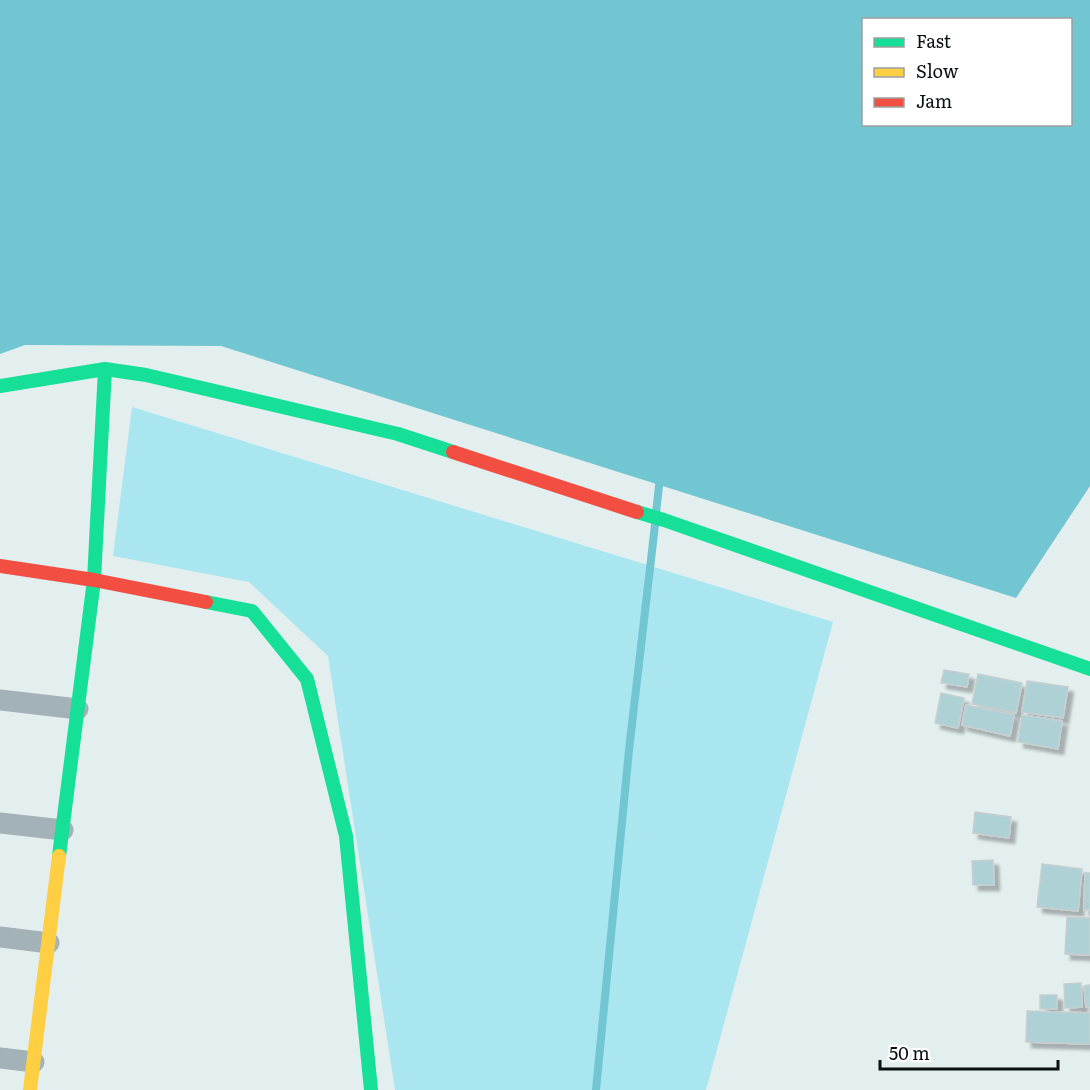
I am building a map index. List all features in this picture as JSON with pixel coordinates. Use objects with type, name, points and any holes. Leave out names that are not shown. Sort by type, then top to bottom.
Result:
[{"type":"street","points":[[30,1090],[94,580],[105,369]]},
{"type":"street","points":[[0,386],[105,369],[146,375],[398,434],[664,520],[1090,669]]},
{"type":"street","points":[[0,566],[94,580],[252,611],[307,679],[346,836],[371,1090]]},
{"type":"street","points":[[0,700],[78,709]]},
{"type":"street","points":[[0,823],[63,830]]},
{"type":"street","points":[[0,937],[49,943]]},
{"type":"street","points":[[0,1058],[34,1062]]},
{"type":"shaded area","points":[[0,0],[1090,0],[1090,486],[1016,598],[221,346],[25,345],[0,354]]},
{"type":"shaded area","points":[[132,407],[833,622],[706,1090],[395,1090],[328,656],[249,582],[113,556]]},
{"type":"building","points":[[944,670],[969,674],[967,687],[941,683]]},
{"type":"building","points":[[978,674],[1022,683],[1016,713],[972,704]]},
{"type":"building","points":[[1027,681],[1068,687],[1063,718],[1022,712]]},
{"type":"building","points":[[941,693],[964,698],[958,728],[935,723]]},
{"type":"building","points":[[966,705],[1014,715],[1010,736],[962,725]]},
{"type":"building","points":[[1022,715],[1062,721],[1058,749],[1018,742]]},
{"type":"building","points":[[975,812],[1011,817],[1009,838],[973,833]]},
{"type":"building","points":[[993,860],[994,885],[973,885],[972,861]]},
{"type":"building","points":[[1042,864],[1082,869],[1078,911],[1037,907]]},
{"type":"building","points":[[1085,873],[1090,873],[1090,910],[1084,910]]},
{"type":"building","points":[[1067,917],[1090,918],[1090,955],[1065,954]]},
{"type":"building","points":[[1081,983],[1082,1007],[1065,1008],[1064,984]]},
{"type":"building","points":[[1090,985],[1090,1007],[1086,1007],[1084,986]]},
{"type":"building","points":[[1040,995],[1057,995],[1057,1009],[1040,1009]]},
{"type":"building","points":[[1027,1011],[1090,1013],[1090,1044],[1026,1042]]},
{"type":"waterway","points":[[656,513],[660,477]]},
{"type":"waterway","points":[[596,1090],[629,750],[655,525]]},
{"type":"traffic: fast","points":[[0,386],[105,369],[146,375],[398,434],[453,452]]},
{"type":"traffic: fast","points":[[59,856],[94,580],[105,369]]},
{"type":"traffic: fast","points":[[637,512],[1090,669]]},
{"type":"traffic: fast","points":[[206,602],[252,611],[307,679],[346,836],[371,1090]]},
{"type":"traffic: slow","points":[[30,1090],[59,856]]},
{"type":"traffic: jam","points":[[453,452],[637,512]]},
{"type":"traffic: jam","points":[[0,566],[94,580],[206,602]]}]
